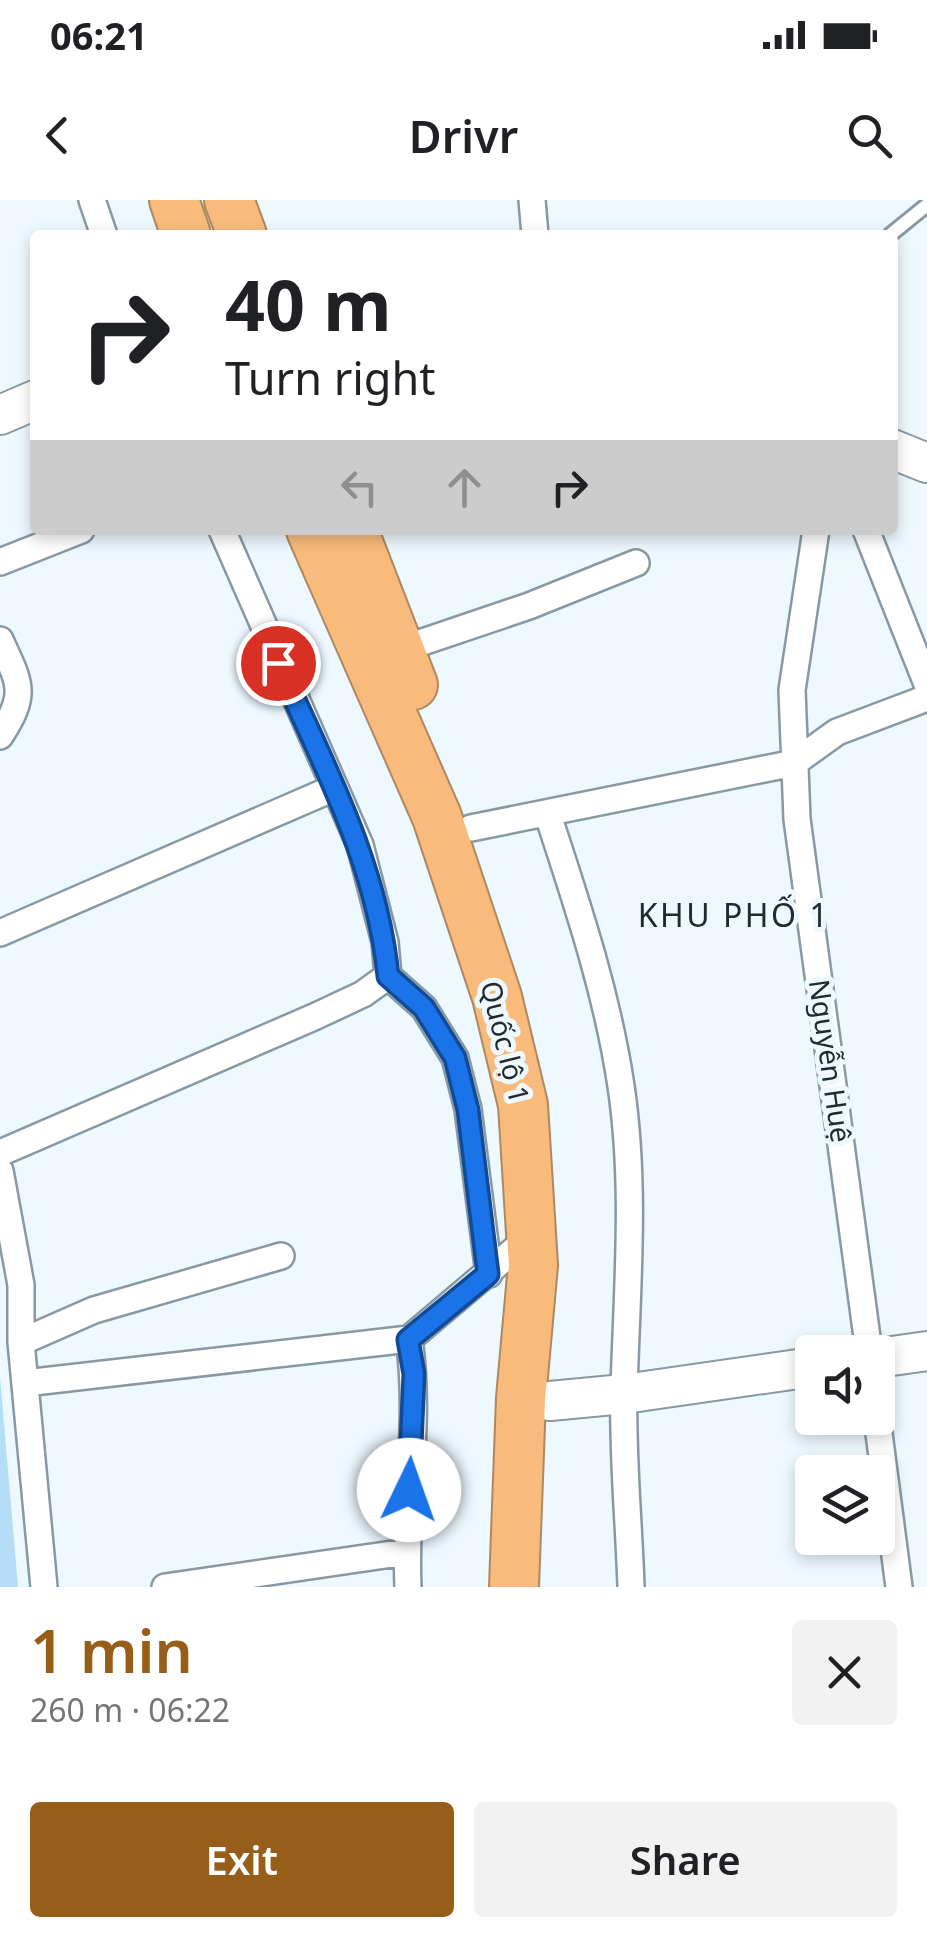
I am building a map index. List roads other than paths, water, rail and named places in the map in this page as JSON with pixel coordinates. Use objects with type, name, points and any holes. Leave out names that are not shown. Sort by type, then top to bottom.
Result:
[{"type":"highway","points":[[174,200],[184,230]]},
{"type":"highway","points":[[228,200],[240,230]]},
{"type":"highway","name":"Quốc lộ 1","points":[[314,535],[437,817],[497,997],[523,1104],[534,1265],[521,1398],[514,1587]]},
{"type":"highway","name":"Quốc lộ 1","points":[[356,535],[471,828],[518,976],[542,1102],[551,1248],[550,1401],[538,1528],[537,1587]]},
{"type":"street","points":[[92,200],[102,230]]},
{"type":"street","points":[[532,200],[535,230]]},
{"type":"street","points":[[0,415],[30,402]]},
{"type":"street","points":[[898,451],[927,463]]},
{"type":"street","points":[[0,562],[68,535]]},
{"type":"street","points":[[224,535],[360,845],[385,942],[388,976],[424,1008],[455,1058],[468,1110],[488,1274]]},
{"type":"street","name":"Nguyễn Huệ","points":[[815,535],[792,690],[797,818],[867,1335]]},
{"type":"street","points":[[868,535],[927,684]]},
{"type":"street","points":[[399,650],[529,606],[636,563]]},
{"type":"street","points":[[0,640],[19,688],[17,710],[0,736]]},
{"type":"street","points":[[471,828],[794,764],[837,732],[927,698]]},
{"type":"street","points":[[0,932],[334,788]]},
{"type":"street","points":[[548,815],[599,976],[622,1089],[627,1153],[624,1394],[631,1587]]},
{"type":"street","points":[[0,1154],[314,1017],[364,994],[388,976]]},
{"type":"street","points":[[0,1171],[20,1285],[21,1342],[44,1587]]},
{"type":"street","points":[[25,1383],[408,1340],[532,1235]]},
{"type":"street","points":[[21,1342],[94,1310],[281,1256]]},
{"type":"street","points":[[408,1340],[414,1374],[408,1587]]},
{"type":"street","points":[[895,1356],[927,1351]]},
{"type":"street","points":[[550,1401],[795,1369]]},
{"type":"street","points":[[879,1435],[900,1587]]},
{"type":"street","points":[[166,1587],[406,1552]]},
{"type":"lane","points":[[896,230],[927,205]]},
{"type":"district","name":"KHU PHỐ 1","points":[[734,916]]}]
